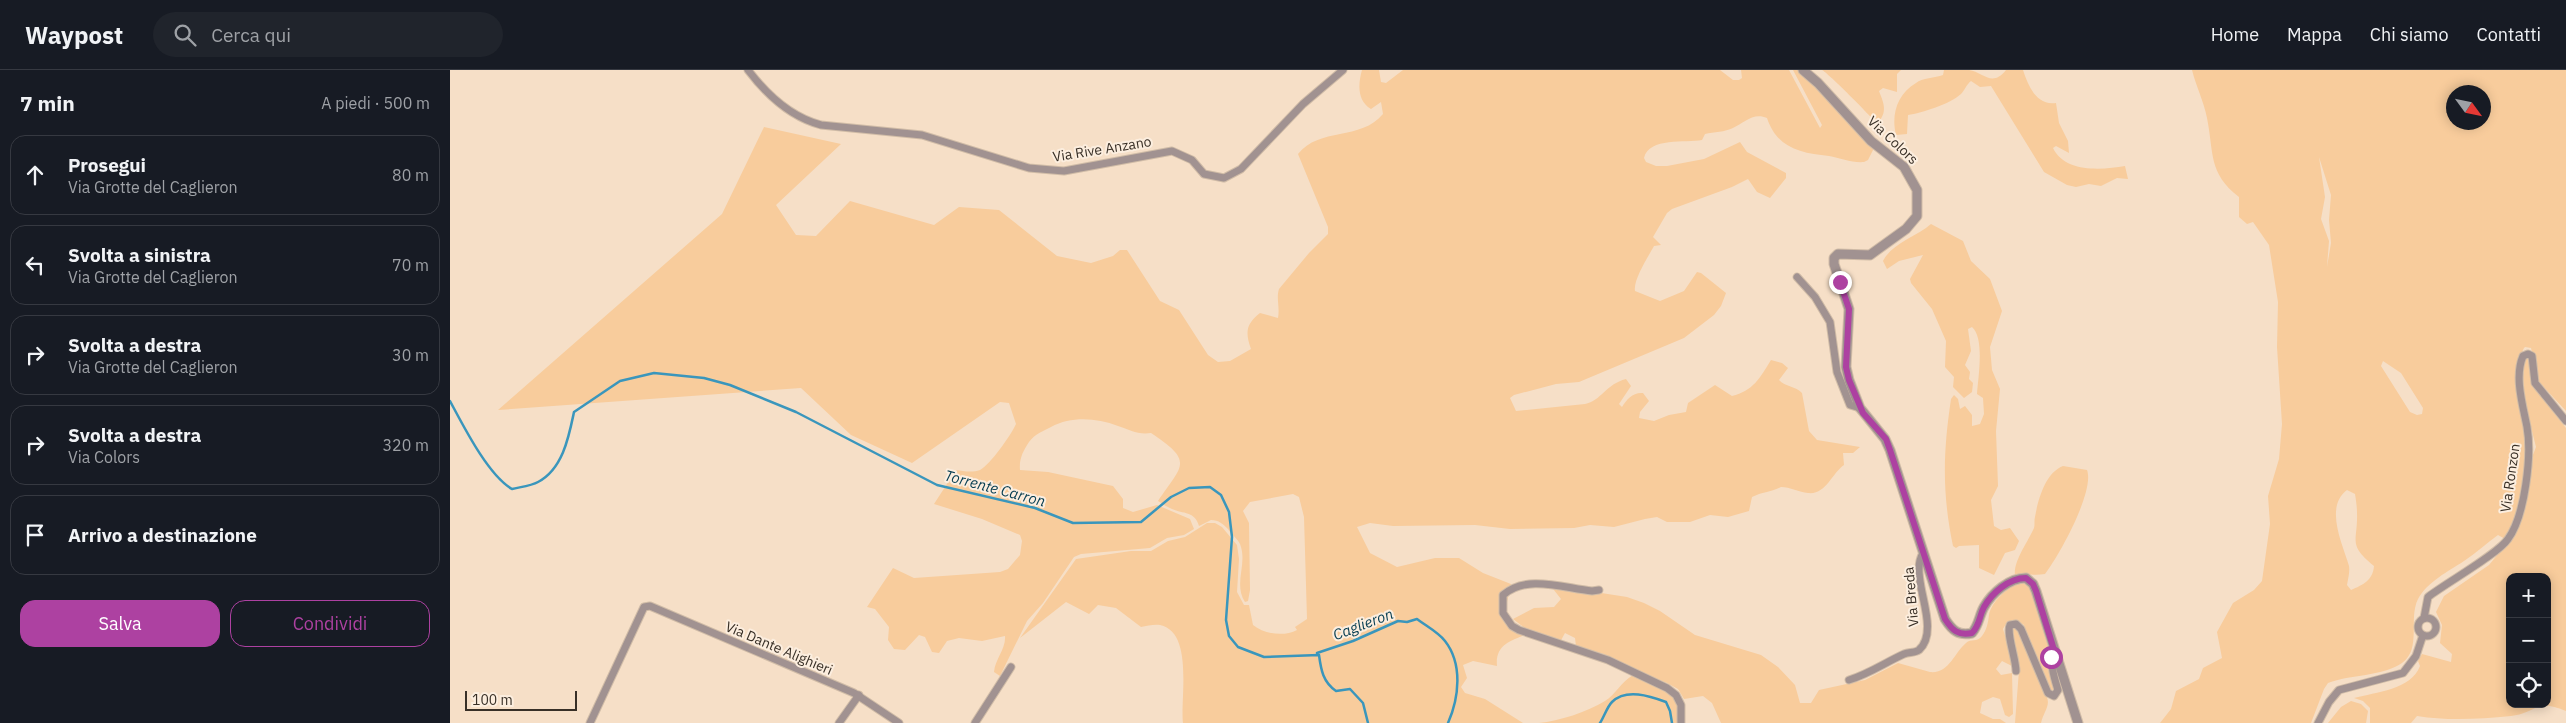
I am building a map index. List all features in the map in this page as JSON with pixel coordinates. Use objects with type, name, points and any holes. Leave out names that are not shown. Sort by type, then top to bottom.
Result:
[{"type":"street","name":"Via Rive Anzano","points":[[748,70],[770,96],[800,118],[821,125],[922,135],[1029,168],[1046,170],[1072,169],[1172,151],[1192,160],[1204,174],[1224,178],[1241,169],[1303,104],[1343,70]]},
{"type":"street","name":"Via Colors","points":[[1802,70],[1818,83],[1871,141],[1904,166],[1918,190],[1916,216],[1906,229],[1870,255],[1838,254],[1834,258],[1834,264],[1849,309],[1846,367],[1849,380],[1860,408],[1886,439],[1945,619],[1955,632],[1961,634],[1972,633],[1978,625],[1983,609],[1989,600],[2009,582],[2026,578],[2033,584],[2036,591],[2054,650]]},
{"type":"street","points":[[1798,277],[1815,297],[1830,322],[1837,372],[1843,391],[1850,405],[1860,408]]},
{"type":"street","name":"Via Ronzon","points":[[2424,618],[2428,597],[2508,540],[2517,522],[2526,478],[2529,438],[2520,385],[2523,356],[2528,354],[2532,356],[2536,383],[2566,421]]},
{"type":"street","name":"Via Breda","points":[[1849,680],[1874,671],[1904,654],[1918,651],[1925,643],[1928,631],[1920,567],[1922,553]]},
{"type":"street","points":[[1599,590],[1592,591],[1527,584],[1510,589],[1504,596],[1503,613],[1512,626],[1532,636],[1608,660],[1667,688],[1676,695],[1680,705],[1682,723]]},
{"type":"street","name":"Via Dante Alighieri","points":[[590,723],[644,607],[650,606],[859,695],[899,723]]},
{"type":"street","points":[[2424,618],[2433,620],[2436,628],[2431,635],[2423,635],[2419,631],[2418,625],[2424,618]]},
{"type":"street","points":[[2016,671],[2016,659],[2009,630],[2010,625],[2016,624],[2021,629],[2048,693],[2054,696],[2058,690],[2051,657],[2054,650]]},
{"type":"street","points":[[2318,723],[2338,690],[2403,673],[2416,656],[2423,635]]},
{"type":"street","points":[[2054,650],[2078,723]]},
{"type":"street","points":[[974,723],[1011,667]]},
{"type":"street","points":[[840,723],[859,695]]},
{"type":"shaded area","points":[[1362,70],[1379,70],[1381,82],[1386,83],[1403,70],[1720,70],[1733,80],[1739,80],[1742,78],[1741,70],[1789,70],[1820,128],[1822,125],[1793,70],[1798,70],[1874,148],[1868,160],[1864,162],[1799,151],[1783,142],[1777,136],[1767,118],[1757,116],[1730,129],[1705,134],[1702,140],[1669,142],[1660,144],[1647,151],[1644,158],[1646,162],[1656,166],[1667,166],[1704,159],[1740,142],[1747,152],[1786,173],[1786,178],[1770,198],[1757,192],[1748,179],[1732,187],[1672,209],[1667,213],[1653,237],[1661,245],[1654,246],[1648,256],[1636,281],[1635,291],[1660,301],[1684,291],[1697,272],[1701,273],[1726,293],[1721,306],[1714,315],[1684,338],[1579,382],[1556,384],[1514,395],[1510,398],[1516,411],[1585,404],[1595,400],[1619,381],[1626,379],[1631,386],[1619,404],[1622,407],[1631,397],[1643,393],[1649,401],[1640,412],[1639,418],[1654,421],[1669,415],[1686,412],[1688,403],[1715,385],[1732,396],[1739,394],[1755,383],[1771,360],[1782,363],[1788,368],[1779,380],[1802,393],[1809,431],[1817,440],[1860,447],[1853,453],[1843,453],[1844,465],[1820,491],[1808,493],[1781,487],[1752,497],[1749,511],[1728,517],[1710,515],[1690,522],[1667,522],[1657,517],[1614,527],[1590,525],[1574,528],[1510,529],[1475,525],[1393,526],[1370,523],[1357,527],[1370,553],[1397,567],[1435,558],[1459,558],[1483,573],[1511,584],[1505,611],[1510,621],[1527,634],[1501,648],[1498,653],[1497,666],[1473,661],[1463,665],[1467,678],[1461,687],[1465,693],[1485,699],[1523,723],[1183,723],[1183,668],[1178,640],[1171,630],[1160,625],[1141,627],[1116,608],[1098,605],[1089,614],[1066,602],[1020,638],[1076,559],[1131,551],[1151,551],[1168,541],[1185,537],[1207,523],[1215,523],[1222,527],[1237,545],[1239,559],[1237,592],[1244,605],[1249,605],[1253,625],[1263,631],[1280,634],[1297,630],[1295,627],[1307,619],[1304,517],[1299,497],[1293,494],[1250,502],[1243,511],[1249,523],[1250,590],[1248,601],[1245,602],[1240,588],[1242,551],[1236,538],[1219,522],[1211,520],[1199,526],[1192,515],[1172,509],[1158,501],[1178,471],[1180,464],[1179,458],[1174,451],[1151,433],[1138,433],[1110,423],[1084,419],[1059,423],[1042,431],[1027,445],[1021,459],[1020,470],[1048,472],[1113,486],[1123,499],[1123,508],[1133,512],[1157,505],[1190,519],[1194,529],[1184,535],[1167,538],[1150,548],[1081,554],[1074,557],[1043,603],[1027,621],[1000,676],[994,672],[1004,645],[1005,636],[982,641],[959,638],[947,641],[939,653],[932,652],[925,637],[919,635],[905,650],[894,649],[888,640],[889,627],[875,609],[867,607],[893,568],[914,578],[1000,572],[1008,569],[1020,555],[1022,541],[1020,535],[982,519],[934,504],[956,470],[971,472],[980,470],[1000,449],[1016,424],[1009,403],[1000,402],[912,463],[851,435],[801,388],[498,410],[722,214],[764,127],[841,144],[776,205],[796,235],[816,236],[850,201],[934,225],[959,207],[999,210],[1057,256],[1091,263],[1113,256],[1120,250],[1127,250],[1160,301],[1179,310],[1208,355],[1218,362],[1230,361],[1251,349],[1248,329],[1255,317],[1260,313],[1278,318],[1279,289],[1309,253],[1328,234],[1328,227],[1298,154],[1317,140],[1363,128],[1383,114],[1381,102],[1371,109],[1363,102],[1359,86]]},
{"type":"shaded area","points":[[1822,70],[1901,70],[1897,74],[1897,92],[1883,88],[1879,91],[1884,112],[1877,124],[1850,95]]},
{"type":"shaded area","points":[[1944,70],[1969,70],[1988,78],[1996,78],[2006,70],[2023,70],[2030,88],[2038,98],[2049,103],[2056,103],[2059,123],[2068,141],[2069,153],[2056,146],[2053,148],[2059,156],[2066,162],[2085,168],[2125,166],[2128,179],[2117,178],[2101,186],[2089,184],[2076,187],[2067,185],[2044,172],[1991,86],[1980,87],[1971,81],[1956,98],[1943,105],[1908,115],[1907,134],[1896,135],[1895,113],[1904,93],[1919,81],[1943,75]]},
{"type":"shaded area","points":[[2192,70],[2566,70],[2566,411],[2539,382],[2531,348],[2525,347],[2521,355],[2520,381],[2526,446],[2525,468],[2518,510],[2505,539],[2498,535],[2439,577],[2422,593],[2415,607],[2412,650],[2402,663],[2385,671],[2328,683],[2311,723],[2160,723],[2171,709],[2176,691],[2199,679],[2203,668],[2222,658],[2217,632],[2233,603],[2254,590],[2262,581],[2270,524],[2268,496],[2279,459],[2282,424],[2277,347],[2278,302],[2269,245],[2253,222],[2247,224],[2239,217],[2239,197],[2229,188],[2217,171],[2206,112]],"holes":[[[2319,157],[2331,195],[2329,220],[2331,243],[2327,267],[2329,241],[2321,219],[2325,197]],[[2383,361],[2401,373],[2423,408],[2422,414],[2417,415],[2410,412],[2381,366]],[[2347,490],[2355,494],[2357,547],[2360,553],[2374,566],[2372,575],[2367,581],[2351,590],[2347,585],[2349,566],[2337,527],[2336,516],[2340,497]]]},
{"type":"shaded area","points":[[1931,224],[1963,241],[1971,261],[1990,279],[2002,311],[1990,347],[1992,370],[2000,389],[1996,431],[1998,486],[1991,500],[1994,526],[2001,530],[2010,528],[2019,541],[2015,550],[2005,553],[1994,575],[1979,568],[1979,545],[1959,546],[1956,548],[1953,546],[1945,490],[1946,437],[1951,399],[1954,395],[1958,399],[1960,409],[1965,406],[1972,415],[1972,426],[1980,424],[1984,414],[1983,398],[1977,394],[1980,349],[1976,332],[1972,327],[1968,329],[1971,351],[1965,365],[1970,372],[1969,379],[1973,383],[1972,392],[1964,398],[1953,387],[1954,377],[1945,367],[1946,341],[1932,309],[1911,283],[1910,279],[1923,255],[1899,261],[1887,269],[1883,261],[1892,249]]},
{"type":"shaded area","points":[[2525,356],[2529,357],[2542,395],[2566,428],[2566,711],[2551,706],[2551,573],[2506,573],[2506,708],[2537,708],[2511,716],[2440,719],[2417,716],[2411,723],[2370,723],[2370,708],[2363,701],[2354,698],[2392,689],[2409,680],[2420,666],[2418,661],[2422,654],[2451,662],[2452,654],[2440,643],[2442,625],[2436,612],[2444,596],[2489,565],[2512,537],[2520,521],[2531,460],[2536,447],[2524,399],[2523,376]]},
{"type":"shaded area","points":[[2063,466],[2087,470],[2086,493],[2081,507],[2067,539],[2045,574],[2015,576],[2016,564],[2034,528],[2036,510],[2043,488],[2051,475]]},
{"type":"shaded area","points":[[2020,582],[2024,582],[2032,588],[2051,649],[2049,661],[2054,689],[2051,692],[2027,639],[2024,625],[2018,621],[2007,622],[2003,629],[2014,665],[2012,666],[2002,661],[1996,669],[2001,675],[2012,673],[2013,714],[2009,717],[2005,715],[2000,699],[1993,697],[1982,702],[1980,713],[1993,719],[2000,719],[2006,723],[1721,723],[1712,703],[1703,696],[1684,699],[1678,689],[1667,683],[1628,667],[1604,654],[1576,646],[1575,638],[1565,633],[1560,642],[1531,633],[1513,619],[1534,608],[1554,607],[1561,599],[1550,585],[1627,597],[1660,611],[1695,635],[1761,655],[1778,667],[1795,685],[1800,703],[1811,703],[1819,690],[1865,680],[1898,663],[1930,672],[1942,670],[1966,643],[1982,636],[1993,604],[2006,591]]},
{"type":"shaded area","points":[[2016,627],[2019,629],[2047,696],[2048,704],[2041,723],[2015,723],[2019,670],[2012,630]]},
{"type":"shaded area","points":[[1633,675],[1661,682],[1682,705],[1685,723],[1539,723],[1573,715],[1598,705],[1609,698]]},
{"type":"shaded area","points":[[2351,701],[2361,704],[2368,711],[2366,723],[2328,723],[2341,707]]},
{"type":"waterway","name":"Torrente Carron","points":[[450,401],[469,437],[486,462],[494,473],[512,489],[535,483],[547,476],[553,469],[564,451],[574,412],[620,381],[654,373],[704,378],[730,385],[796,412],[937,485],[1035,508],[1073,523],[1141,522],[1171,497],[1189,488],[1210,487],[1221,495],[1229,512],[1232,537],[1226,620],[1229,636],[1238,647],[1264,657],[1319,655],[1325,680],[1336,691],[1350,689],[1363,703],[1368,723]]},
{"type":"waterway","name":"Caglieron","points":[[1317,653],[1353,641],[1398,621],[1407,622],[1417,619],[1445,641],[1455,660],[1457,692],[1448,723]]},
{"type":"waterway","name":"Caglieron","points":[[1600,723],[1612,702],[1624,695],[1631,694],[1638,694],[1666,702],[1672,723]]},
{"type":"route","points":[[1840,282],[1849,309],[1846,367],[1849,380],[1863,413],[1886,439],[1945,619],[1955,632],[1961,634],[1972,633],[1978,625],[1983,609],[1989,600],[2009,582],[2018,578],[2026,578],[2033,584],[2036,591],[2054,650],[2051,657]]}]
